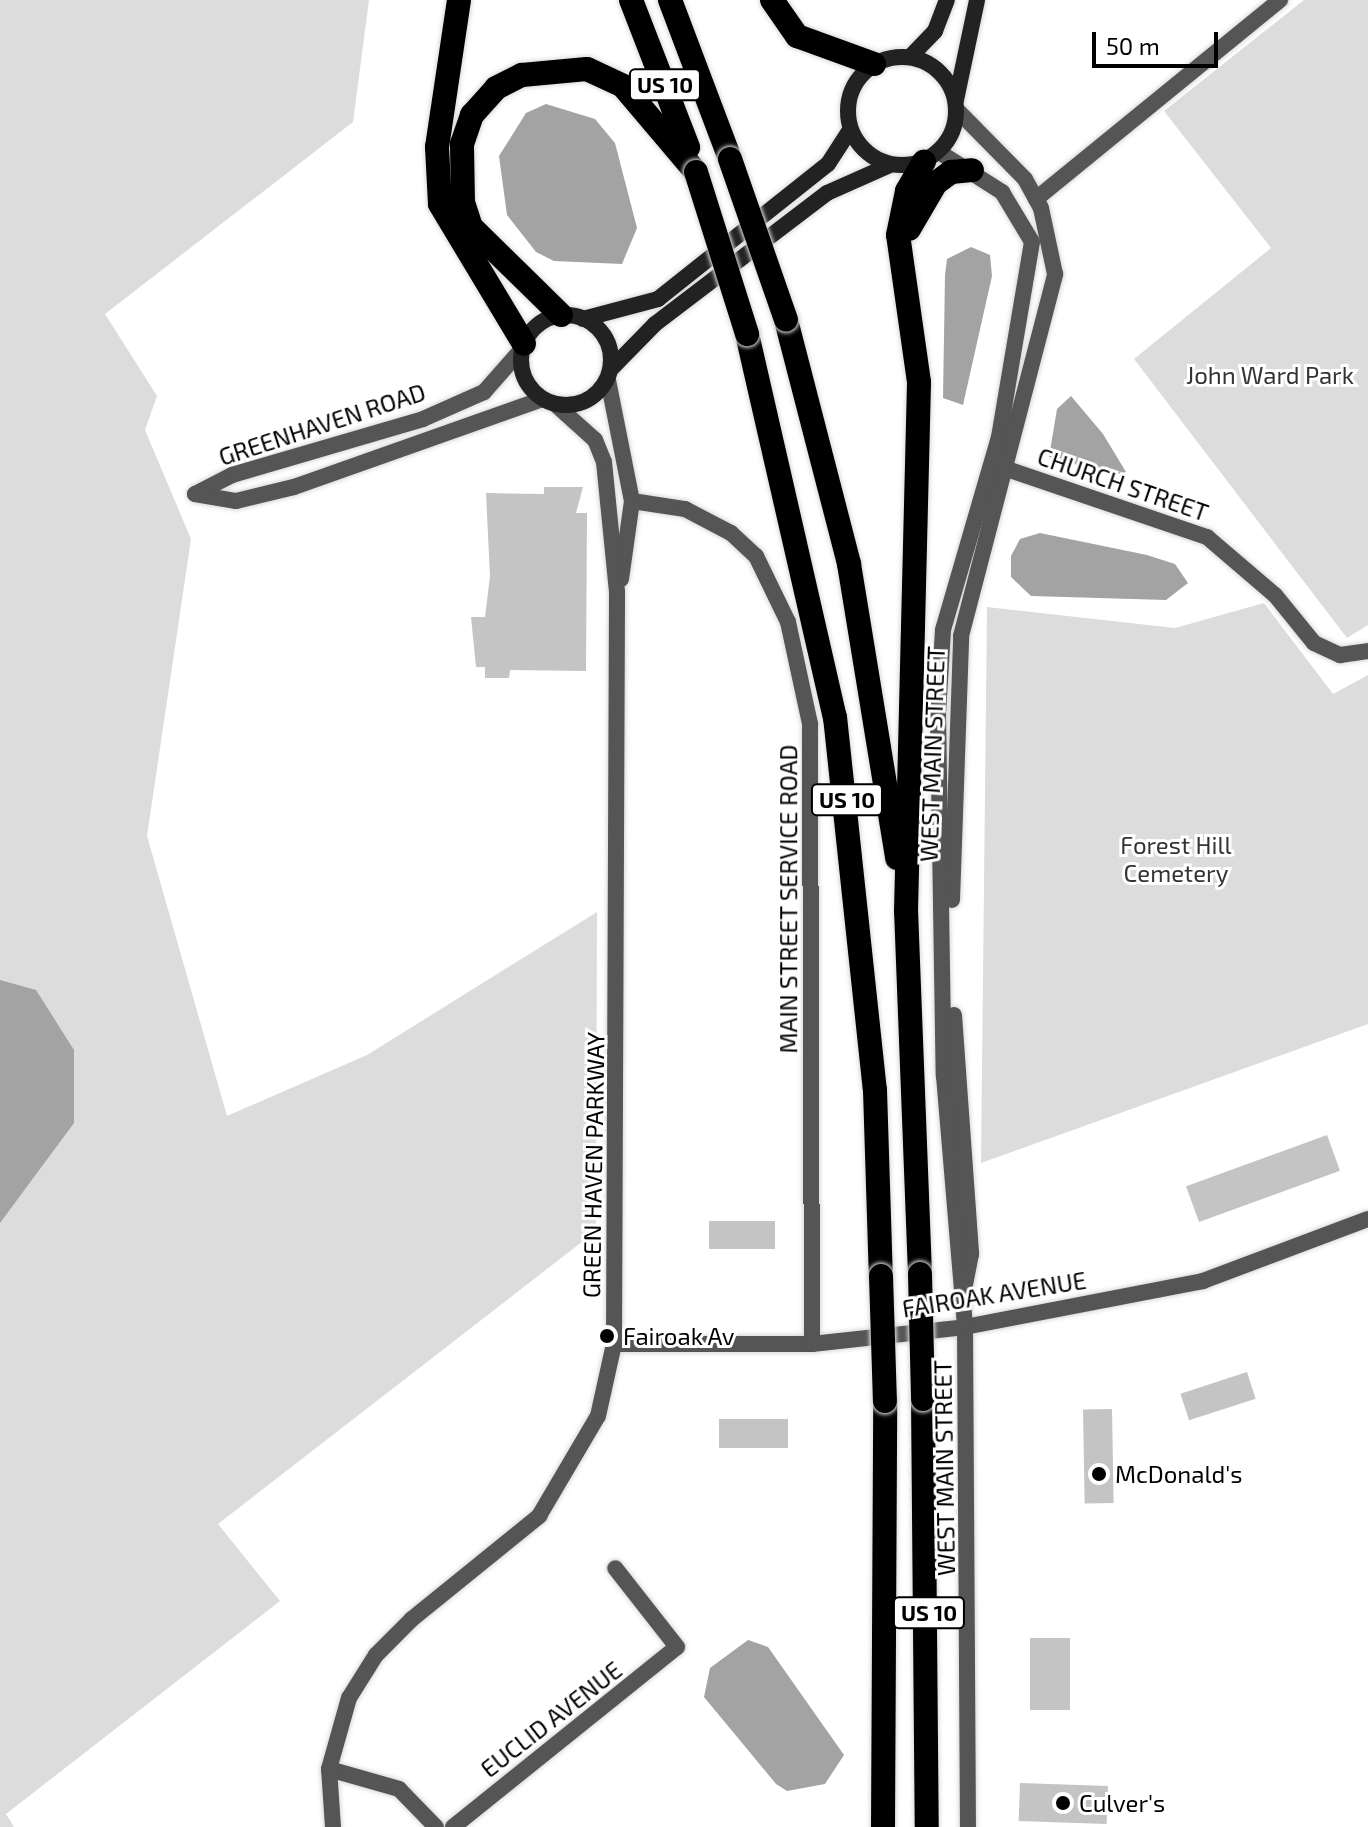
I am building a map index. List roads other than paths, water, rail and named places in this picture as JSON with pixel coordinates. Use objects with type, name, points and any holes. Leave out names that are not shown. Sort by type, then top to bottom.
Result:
[{"type":"highway","points":[[459,0],[437,147],[440,204],[523,345]]},
{"type":"highway","name":"US 10","points":[[631,0],[696,172],[747,334],[837,732],[875,1090],[885,1401],[883,1827]]},
{"type":"highway","name":"US 10","points":[[670,0],[786,320],[849,564],[906,911],[923,1399],[927,1827]]},
{"type":"highway","points":[[772,0],[797,36],[874,64]]},
{"type":"highway","points":[[572,317],[471,227],[463,203],[462,144],[472,115],[496,88],[522,75],[587,69],[623,86],[658,119],[696,172]]},
{"type":"highway","points":[[906,911],[919,382],[901,263],[899,214],[931,157]]},
{"type":"highway","points":[[901,263],[924,195],[951,172],[972,170]]},
{"type":"main road","points":[[947,0],[935,31],[910,57],[874,64],[850,93],[850,130],[860,147],[890,165],[931,157],[957,105],[977,0]]},
{"type":"main road","points":[[910,57],[943,75],[957,105]]},
{"type":"main road","name":"GREENHAVEN ROAD","points":[[523,345],[536,326],[658,299],[828,164],[850,130]]},
{"type":"main road","name":"GREENHAVEN ROAD","points":[[549,402],[588,399],[655,324],[827,193],[890,165]]},
{"type":"main road","points":[[572,317],[607,342],[609,375]]},
{"type":"main road","points":[[523,345],[524,378],[549,402]]},
{"type":"street","points":[[1036,199],[1280,0]]},
{"type":"street","name":"WEST MAIN STREET","points":[[957,105],[1036,199],[1055,274],[1008,469],[964,621],[954,685],[953,978],[971,1254],[963,1300]]},
{"type":"street","name":"WEST MAIN STREET","points":[[931,157],[972,170],[1002,192],[1032,242],[990,464],[943,630],[938,713],[944,1076],[965,1327],[968,1827]]},
{"type":"street","name":"GREENHAVEN ROAD","points":[[523,345],[484,392],[423,419],[232,475],[195,494],[236,501],[294,487],[549,402]]},
{"type":"street","points":[[609,375],[632,501],[617,592]]},
{"type":"street","points":[[549,402],[595,440],[604,462],[617,592]]},
{"type":"street","name":"CHURCH STREET","points":[[990,464],[1207,537],[1275,595],[1314,643],[1340,655],[1368,651]]},
{"type":"street","name":"MAIN STREET SERVICE ROAD","points":[[632,501],[685,509],[731,533],[756,556],[788,622],[810,724],[812,1344]]},
{"type":"street","name":"GREEN HAVEN PARKWAY","points":[[333,1827],[329,1769],[349,1698],[376,1655],[539,1516],[561,1485],[598,1416],[614,1344],[617,592]]},
{"type":"street","name":"FAIROAK AVENUE","points":[[614,1344],[812,1344],[965,1327],[1203,1281],[1368,1219]]},
{"type":"street","name":"EUCLID AVENUE","points":[[453,1827],[677,1647],[615,1568]]},
{"type":"street","points":[[329,1769],[399,1789],[436,1827]]},
{"type":"place","name":"Fairoak Av","points":[[607,1336]]},
{"type":"place","name":"McDonald's","points":[[1099,1474]]},
{"type":"place","name":"Culver's","points":[[1063,1803]]},
{"type":"park label","name":"John Ward Park","points":[[1270,375]]},
{"type":"park label","name":"Forest Hill Cemetery","points":[[1176,859]]}]
